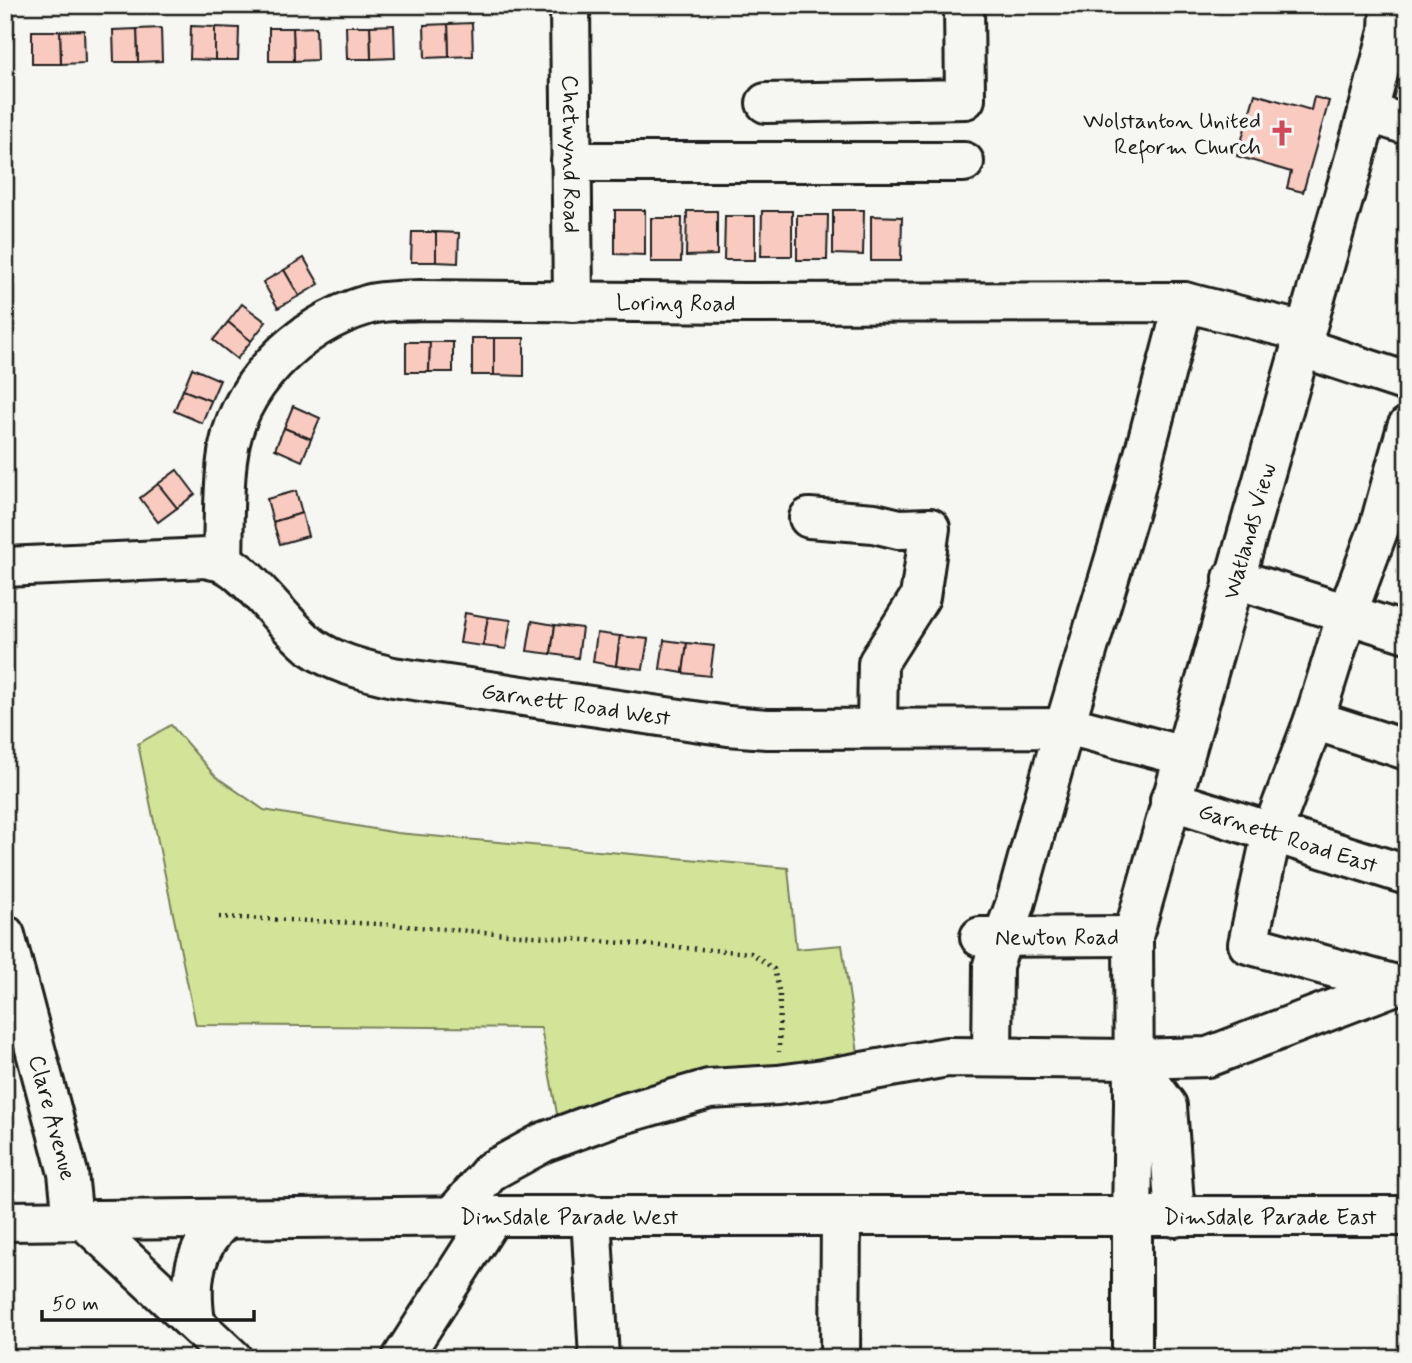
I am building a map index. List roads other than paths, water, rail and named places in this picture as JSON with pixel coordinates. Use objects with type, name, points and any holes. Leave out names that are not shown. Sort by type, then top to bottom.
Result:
[{"type":"street","name":"Chetwynd Road","points":[[570,5],[573,302]]},
{"type":"street","points":[[766,103],[965,99],[964,5]]},
{"type":"street","name":"Watlands View","points":[[1132,1358],[1133,936],[1368,112],[1389,31],[1390,5]]},
{"type":"street","points":[[1368,112],[1407,125]]},
{"type":"street","points":[[571,162],[964,162]]},
{"type":"street","name":"Loring Road","points":[[223,562],[227,458],[240,414],[263,375],[297,341],[333,318],[369,304],[421,300],[1184,302],[1303,339],[1407,382]]},
{"type":"street","points":[[992,1057],[991,937],[1015,905],[1064,728],[1130,508],[1184,302]]},
{"type":"street","points":[[1402,985],[1248,944],[1272,832],[1314,720],[1347,614],[1379,528],[1407,427]]},
{"type":"street","points":[[809,518],[874,523],[899,529],[930,528],[920,597],[877,663],[877,727]]},
{"type":"street","points":[[5,567],[206,558],[223,562]]},
{"type":"street","name":"Garnett Road West","points":[[223,562],[239,572],[283,621],[313,648],[348,666],[406,679],[728,726],[767,729],[1078,728],[1184,756]]},
{"type":"street","points":[[1233,578],[1407,633]]},
{"type":"street","points":[[1314,720],[1407,750]]},
{"type":"street","name":"Garnett Road East","points":[[1170,800],[1407,874]]},
{"type":"street","name":"Clare Avenue","points":[[5,935],[79,1220]]},
{"type":"street","name":"Newton Road","points":[[991,937],[1133,936]]},
{"type":"street","points":[[453,1216],[491,1171],[544,1142],[612,1117],[709,1089],[778,1085],[947,1057],[1208,1057],[1402,985]]},
{"type":"street","points":[[1133,1059],[1167,1105],[1175,1217]]},
{"type":"street","points":[[591,1215],[599,1358]]},
{"type":"street","name":"Dimsdale Parade West","points":[[5,1221],[591,1215],[1132,1217]]},
{"type":"street","points":[[402,1358],[493,1216]]},
{"type":"street","name":"Dimsdale Parade East","points":[[1132,1217],[1407,1216]]},
{"type":"street","points":[[840,1358],[841,1217]]},
{"type":"street","points":[[195,1322],[192,1301],[196,1260],[205,1241],[225,1219]]},
{"type":"street","points":[[79,1220],[232,1358]]},
{"type":"place","name":"Wolstanton United Reform Church","points":[[1282,133]]}]
